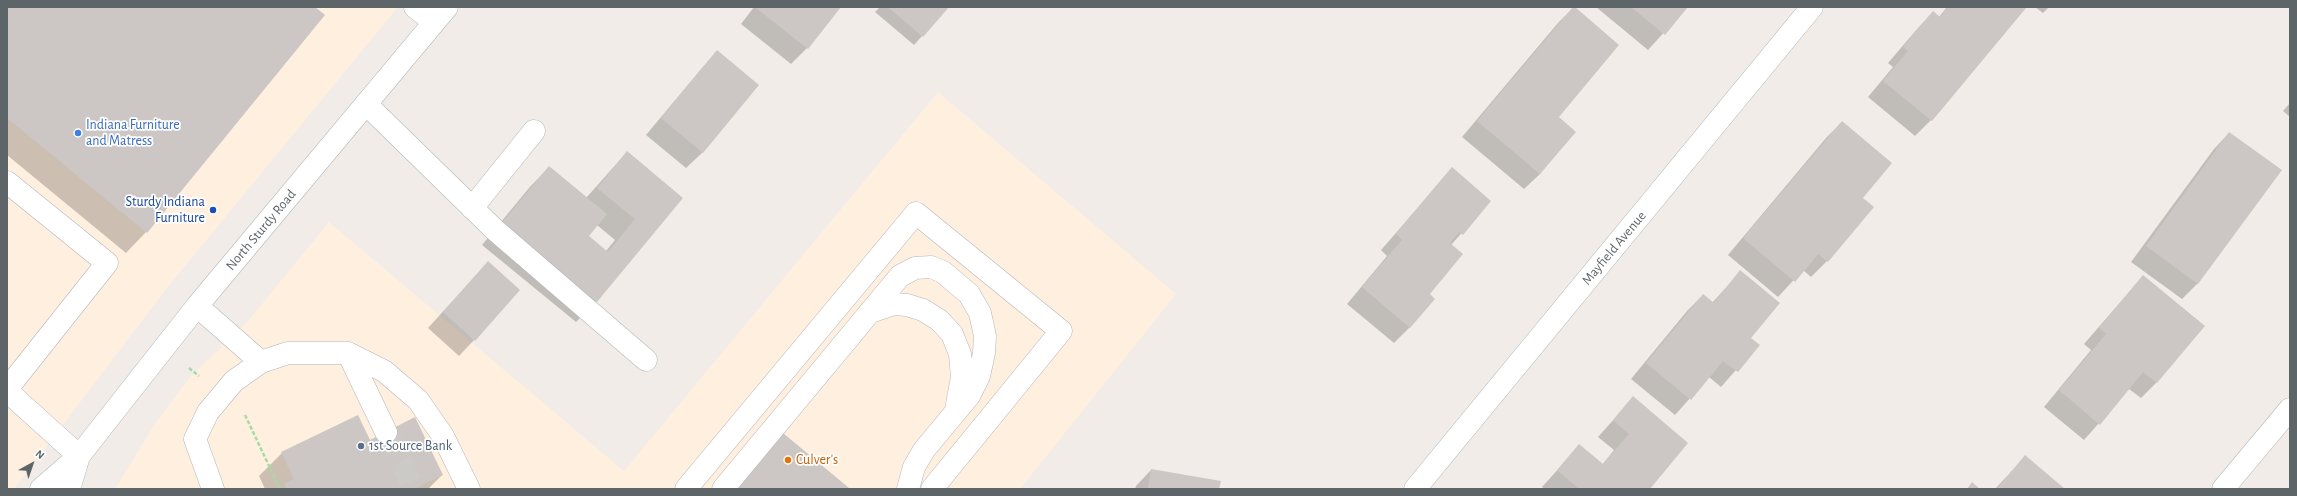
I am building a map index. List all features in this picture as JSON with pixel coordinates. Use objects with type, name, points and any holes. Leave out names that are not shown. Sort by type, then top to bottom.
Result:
[{"type":"street","points":[[415,7],[441,15]]},
{"type":"street","name":"Mayfield Avenue","points":[[1415,489],[1812,7]]},
{"type":"street","name":"North Sturdy Road","points":[[41,489],[79,456],[197,306],[441,15]]},
{"type":"street","points":[[366,104],[495,230],[646,360]]},
{"type":"street","points":[[472,208],[534,132]]},
{"type":"street","points":[[7,182],[107,263],[7,390],[79,456]]},
{"type":"street","points":[[686,489],[916,213],[1061,331],[932,489]]},
{"type":"street","points":[[723,489],[900,276],[914,268],[931,267],[943,272],[969,294],[980,313],[985,336],[984,353],[978,376],[969,396],[924,450],[914,467],[908,489]]},
{"type":"street","points":[[870,312],[894,304],[907,305],[924,310],[939,320],[952,334],[960,354],[962,377],[956,411]]},
{"type":"street","points":[[197,306],[261,362]]},
{"type":"street","points":[[348,352],[386,432]]},
{"type":"street","points":[[213,489],[195,439],[208,412],[234,381],[261,362],[288,353],[348,352],[384,371],[418,400],[443,436],[469,489]]},
{"type":"street","points":[[2223,489],[2290,409]]},
{"type":"street","name":"North Sturdy Road","points":[[69,489],[79,456]]},
{"type":"path","points":[[241,408],[280,489]]},
{"type":"shaded area","points":[[7,7],[398,7],[167,288],[14,489],[7,489]]},
{"type":"shaded area","points":[[938,92],[1176,294],[1020,489],[115,489],[154,425],[190,377],[249,320],[329,222],[624,471]]},
{"type":"building","points":[[7,7],[315,7],[325,15],[147,233],[7,118]]},
{"type":"building","points":[[755,7],[841,7],[808,49]]},
{"type":"building","points":[[888,7],[949,7],[923,37]]},
{"type":"building","points":[[1573,7],[1575,7],[1619,45],[1559,117],[1576,132],[1540,174],[1477,121]]},
{"type":"building","points":[[1631,7],[1688,7],[1665,35]]},
{"type":"building","points":[[1948,7],[2026,8],[1932,121],[1883,81],[1908,51],[1903,47],[1933,11],[1940,17]]},
{"type":"building","points":[[717,50],[759,85],[703,153],[661,118]]},
{"type":"building","points":[[1842,121],[1892,163],[1863,198],[1874,207],[1828,262],[1818,254],[1795,282],[1743,238]]},
{"type":"building","points":[[2229,132],[2282,170],[2198,284],[2146,246]]},
{"type":"building","points":[[627,151],[683,198],[597,302],[501,224],[549,166],[607,214],[589,236],[608,252],[635,219],[597,188]]},
{"type":"building","points":[[1452,167],[1491,201],[1463,235],[1459,232],[1450,243],[1463,254],[1430,294],[1435,299],[1410,328],[1362,287],[1402,240],[1396,233]]},
{"type":"building","points":[[488,261],[520,290],[475,341],[443,312]]},
{"type":"building","points":[[1740,270],[1780,303],[1751,338],[1760,345],[1738,372],[1723,361],[1691,400],[1646,363],[1703,294],[1714,303]]},
{"type":"building","points":[[2143,275],[2205,326],[2157,383],[2143,372],[2100,425],[2059,390],[2106,334],[2099,328]]},
{"type":"building","points":[[1633,396],[1688,443],[1650,489],[1579,489],[1557,470],[1579,444],[1603,464],[1629,434],[1613,420]]},
{"type":"building","name":"1st Source Bank","points":[[358,415],[370,440],[415,417],[443,475],[414,489],[287,489],[284,484],[294,479],[281,452]]},
{"type":"building","name":"Culver's","points":[[783,433],[849,488],[737,489]]},
{"type":"building","points":[[2025,455],[2065,489],[1997,489]]},
{"type":"building","points":[[1151,469],[1221,481],[1219,489],[1148,489]]},
{"type":"building","points":[[1972,482],[1980,489],[1967,489]]},
{"type":"tunnel","points":[[386,432],[414,489]]},
{"type":"place","name":"Indiana Furniture and Matress","points":[[78,133]]},
{"type":"place","name":"Sturdy Indiana Furniture","points":[[213,210]]},
{"type":"place","name":"1st Source Bank","points":[[361,446]]},
{"type":"place","name":"Culver's","points":[[788,460]]}]
